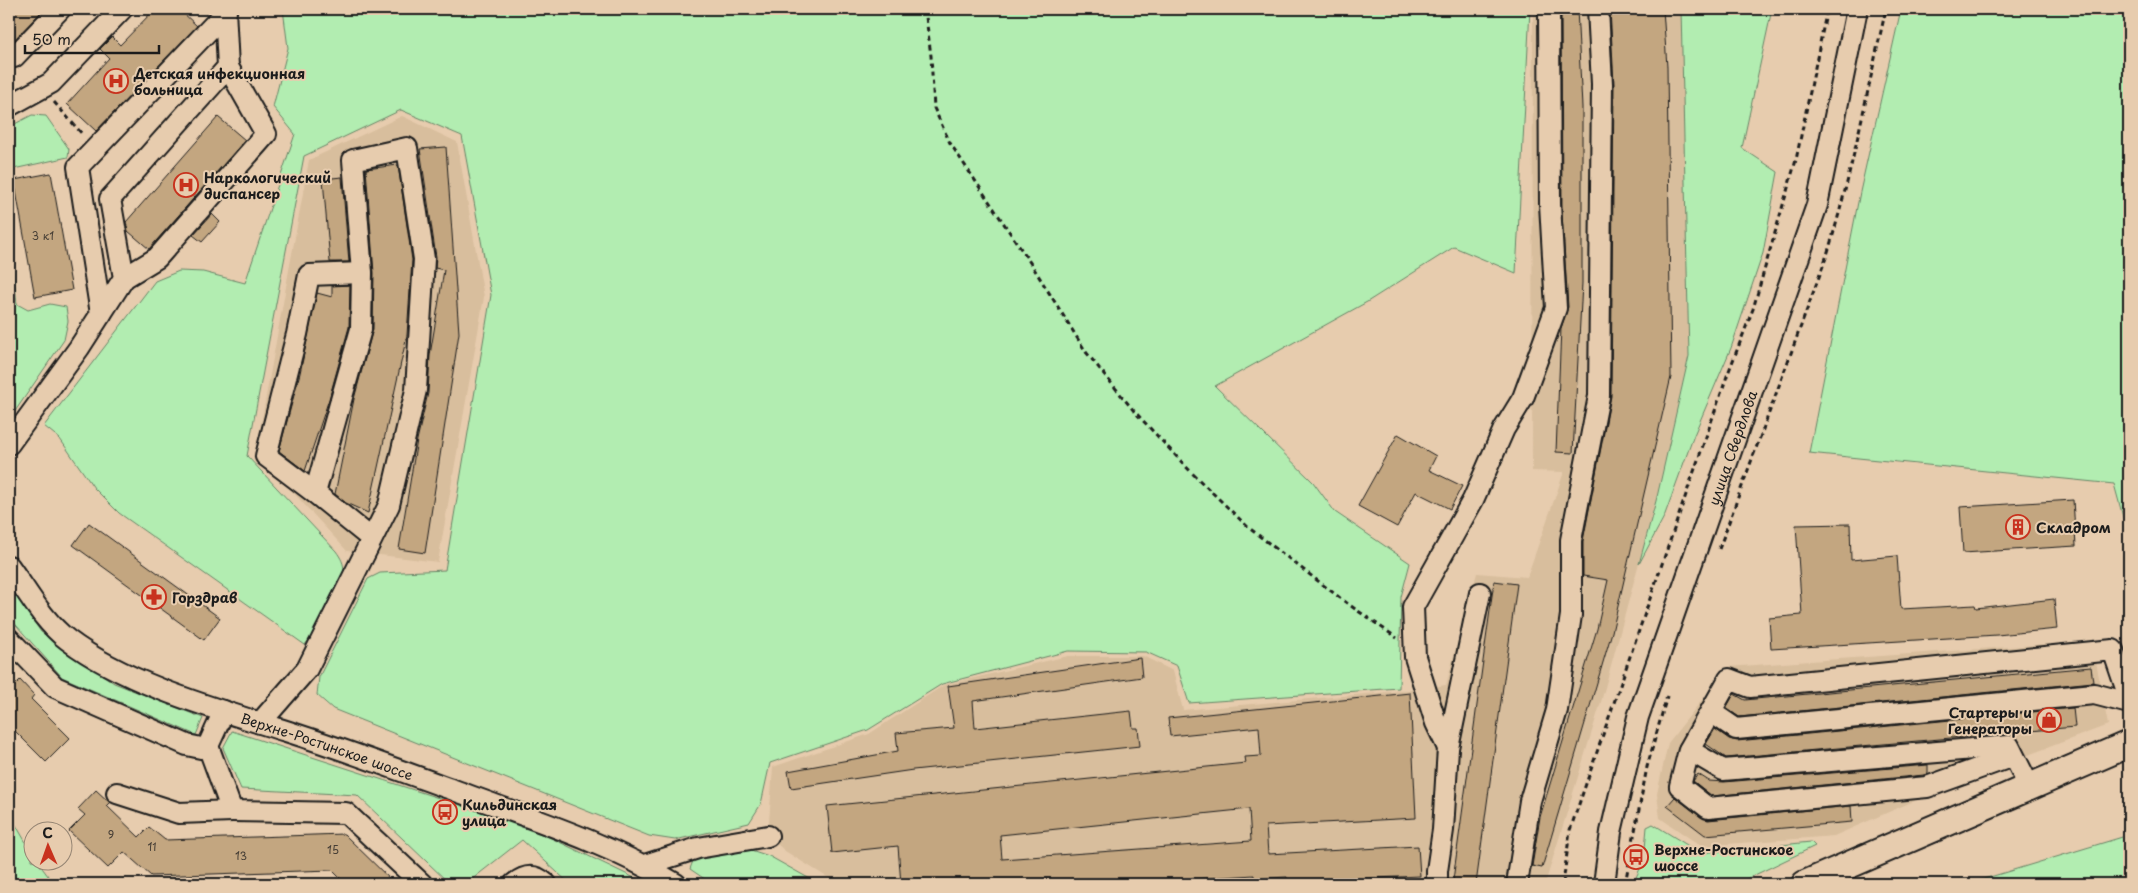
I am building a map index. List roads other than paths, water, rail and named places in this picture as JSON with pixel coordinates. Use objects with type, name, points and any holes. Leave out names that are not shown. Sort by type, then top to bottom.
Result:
[{"type":"main road","points":[[1805,884],[2129,744]]},
{"type":"street","points":[[9,54],[14,57],[60,9]]},
{"type":"street","points":[[9,106],[51,83],[122,9]]},
{"type":"street","points":[[1448,748],[1436,724],[1415,657],[1413,607],[1469,508],[1504,429],[1523,398],[1556,308],[1550,204],[1549,9]]},
{"type":"street","points":[[1517,884],[1530,801],[1557,710],[1571,616],[1571,540],[1598,396],[1602,84],[1598,9]]},
{"type":"street","name":"улица Свердлова","points":[[1604,884],[1611,832],[1638,717],[1817,205],[1857,9]]},
{"type":"street","points":[[9,444],[79,348],[124,278],[157,258],[266,134],[228,67],[225,10]]},
{"type":"street","points":[[101,314],[78,167],[225,10]]},
{"type":"street","points":[[124,278],[110,199],[228,67]]},
{"type":"street","points":[[260,723],[307,669],[389,505],[416,390],[424,259],[406,148],[353,160],[362,274],[361,329],[315,493]]},
{"type":"street","points":[[362,274],[309,275],[297,334],[266,456],[372,539]]},
{"type":"street","name":"Верхне-Ростинское шоссе","points":[[9,566],[50,623],[67,639],[122,672],[224,711],[373,759],[545,822],[645,865],[676,884]]},
{"type":"street","points":[[1437,884],[1448,748],[1480,593]]},
{"type":"street","points":[[9,639],[56,687],[187,745],[201,748],[208,746]]},
{"type":"street","points":[[2013,756],[1927,787],[1708,808],[1680,786],[1689,750],[1729,680],[1750,688],[2112,650],[2129,697]]},
{"type":"street","points":[[1711,712],[1736,728],[2094,694],[2129,702]]},
{"type":"street","points":[[224,711],[208,746],[232,811]]},
{"type":"street","points":[[1689,750],[1723,770],[2009,746],[2030,788]]},
{"type":"street","points":[[117,792],[180,813],[232,811],[346,813],[422,884]]},
{"type":"street","points":[[645,865],[698,848],[768,836]]},
{"type":"street","points":[[514,884],[524,877],[531,876],[538,878],[546,884]]},
{"type":"place","name":"Детская инфекционная больница","points":[[116,81]]},
{"type":"place","name":"Наркологический диспансер","points":[[186,185]]},
{"type":"place","name":"Складром","points":[[2018,527]]},
{"type":"place","name":"Горздрав","points":[[154,597]]},
{"type":"place","name":"Стартеры и Генераторы","points":[[2049,720]]},
{"type":"place","name":"Кильдинская улица","points":[[445,812]]},
{"type":"place","name":"Верхне-Ростинское шоссе","points":[[1636,857]]}]
